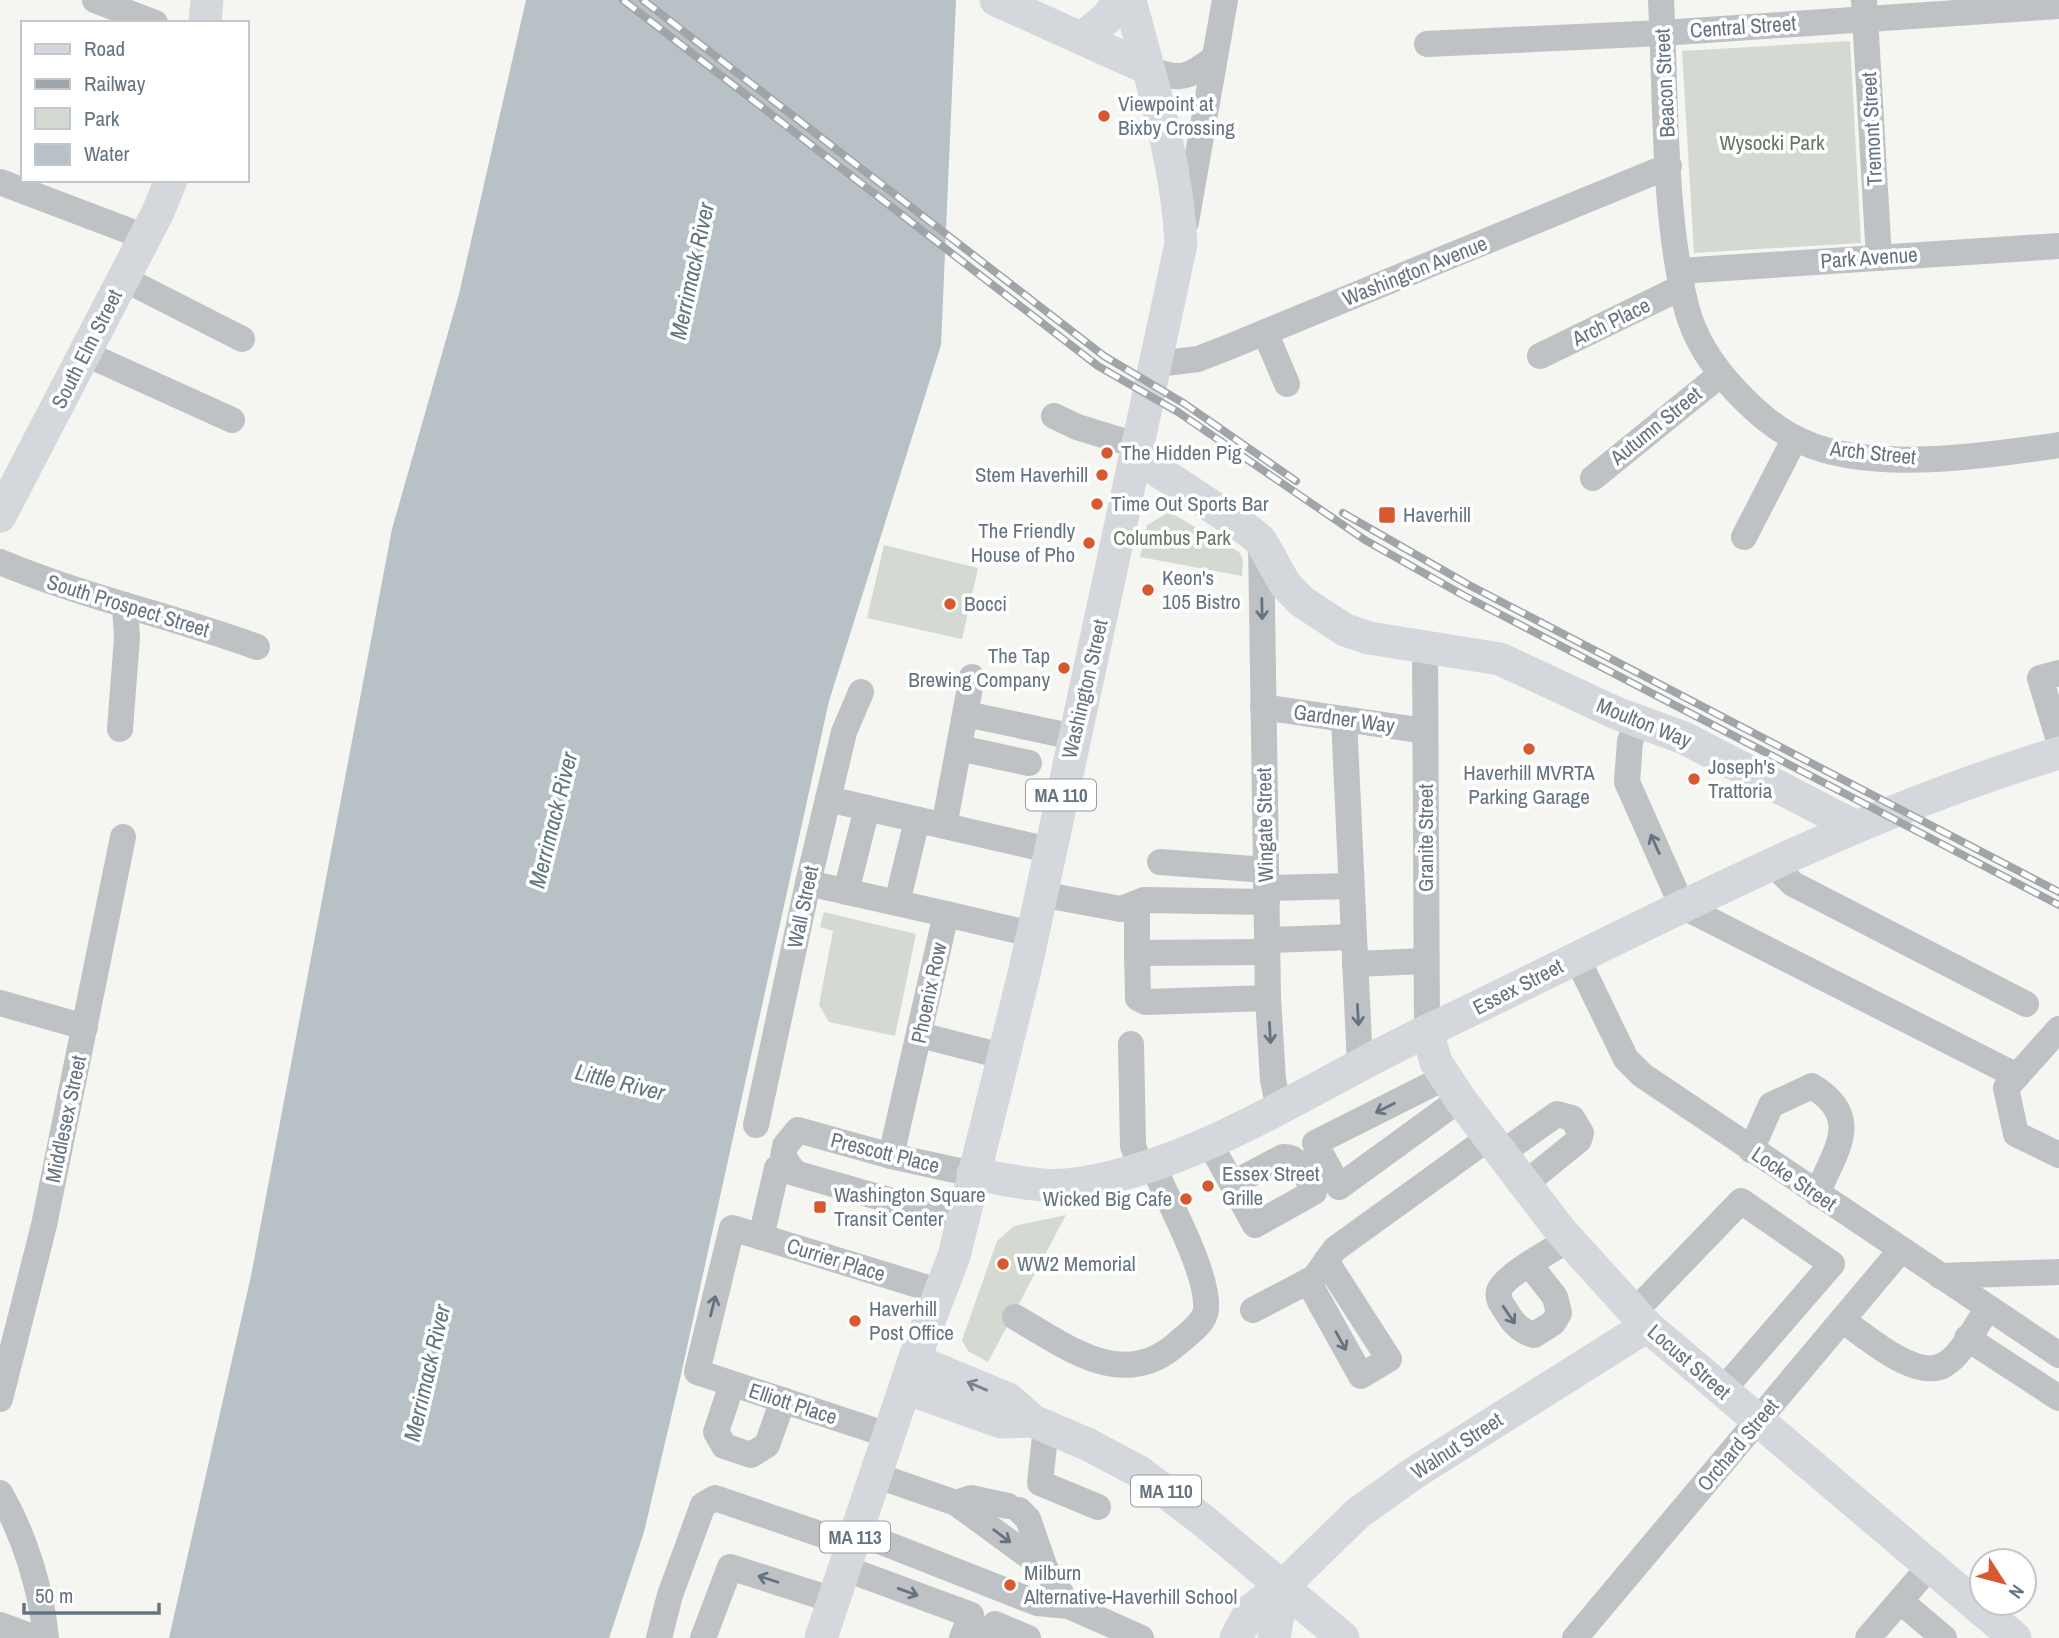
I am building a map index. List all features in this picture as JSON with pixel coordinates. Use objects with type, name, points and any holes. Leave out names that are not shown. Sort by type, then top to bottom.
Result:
[{"type":"main road","points":[[205,21],[207,0]]},
{"type":"main road","points":[[996,0],[1147,68]]},
{"type":"main road","points":[[1081,37],[1107,18],[1119,0]]},
{"type":"main road","name":"MA 110","points":[[1130,0],[1147,68]]},
{"type":"main road","name":"Washington Street","points":[[973,1174],[1040,894],[1181,244],[1175,180],[1147,68]]},
{"type":"main road","name":"South Elm Street","points":[[0,516],[145,237],[170,182]]},
{"type":"main road","points":[[1138,451],[1261,541]]},
{"type":"main road","name":"Moulton Way","points":[[1261,541],[1285,584],[1321,617],[1369,638],[1500,659],[1638,722],[1707,749],[1854,826]]},
{"type":"main road","name":"Essex Street","points":[[973,1174],[1064,1186],[1146,1166],[1279,1108],[1427,1031],[1682,906],[1854,826],[2059,753]]},
{"type":"main road","name":"Locust Street","points":[[1427,1031],[1436,1062],[1453,1088],[1569,1240],[1640,1319],[2014,1638]]},
{"type":"main road","name":"MA 110","points":[[973,1174],[941,1292],[910,1374],[1001,1422],[1040,1424],[1098,1449],[1138,1471],[1283,1586],[1343,1638]]},
{"type":"main road","name":"Walnut Street","points":[[1236,1638],[1251,1610],[1283,1586],[1331,1537],[1378,1499],[1640,1319]]},
{"type":"main road","name":"MA 113","points":[[821,1638],[910,1374]]},
{"type":"main road","points":[[1274,1638],[1283,1586]]},
{"type":"street","points":[[95,0],[150,21]]},
{"type":"street","name":"Washington Street","points":[[1181,244],[1225,0]]},
{"type":"street","name":"Beacon Street","points":[[1661,0],[1669,166]]},
{"type":"street","name":"Central Street","points":[[1427,44],[1662,33],[1865,9],[2059,6]]},
{"type":"street","name":"Tremont Street","points":[[1865,9],[1879,258]]},
{"type":"street","points":[[1147,68],[1172,78],[1194,74],[1214,58]]},
{"type":"street","name":"Arch Street","points":[[1669,166],[1680,279],[1686,308],[1703,349],[1720,375],[1762,418],[1795,438],[1848,455],[1913,460],[2059,445]]},
{"type":"street","name":"Washington Avenue","points":[[1157,364],[1198,359],[1669,166]]},
{"type":"street","points":[[0,182],[145,237]]},
{"type":"street","name":"Park Avenue","points":[[1680,279],[1879,258],[2059,246]]},
{"type":"street","name":"Arch Place","points":[[1540,356],[1680,279]]},
{"type":"street","points":[[140,288],[242,339]]},
{"type":"street","points":[[1265,332],[1287,384]]},
{"type":"street","points":[[84,353],[232,420]]},
{"type":"street","name":"Autumn Street","points":[[1593,478],[1720,375]]},
{"type":"street","points":[[1054,416],[1138,451]]},
{"type":"street","points":[[1744,537],[1795,438]]},
{"type":"street","name":"Wingate Street","points":[[1261,541],[1268,998],[1273,1080],[1279,1108]]},
{"type":"street","name":"South Prospect Street","points":[[0,562],[50,583],[257,647]]},
{"type":"street","points":[[120,729],[127,638],[125,605]]},
{"type":"street","name":"Granite Street","points":[[1425,646],[1427,1031]]},
{"type":"street","points":[[2059,673],[2040,678],[2059,741]]},
{"type":"street","points":[[944,826],[972,677]]},
{"type":"street","name":"Wall Street","points":[[756,1125],[828,799],[845,732],[861,692]]},
{"type":"street","name":"Gardner Way","points":[[1263,707],[1425,731]]},
{"type":"street","points":[[966,714],[1074,737]]},
{"type":"street","points":[[1344,719],[1360,1065]]},
{"type":"street","points":[[1638,722],[1630,741],[1628,782],[1682,906],[2017,1076]]},
{"type":"street","points":[[959,748],[1029,763]]},
{"type":"street","points":[[828,799],[1049,850]]},
{"type":"street","points":[[846,892],[867,808]]},
{"type":"street","points":[[897,903],[917,820]]},
{"type":"street","name":"Middlesex Street","points":[[0,1399],[44,1225],[123,836]]},
{"type":"street","points":[[1160,862],[1266,887]]},
{"type":"street","points":[[1773,863],[1793,884],[2026,1004]]},
{"type":"street","points":[[808,883],[946,914]]},
{"type":"street","points":[[1040,894],[1121,909],[1144,900],[1266,887],[1350,886]]},
{"type":"street","points":[[1137,903],[1138,998],[1146,1002],[1268,998]]},
{"type":"street","name":"Phoenix Row","points":[[891,1156],[946,914],[1031,934]]},
{"type":"street","points":[[1137,953],[1267,946],[1353,937]]},
{"type":"street","name":"Locke Street","points":[[1577,958],[1626,1059],[1670,1095],[2059,1355]]},
{"type":"street","points":[[1355,964],[1426,961]]},
{"type":"street","points":[[0,1003],[85,1027]]},
{"type":"street","points":[[2059,1029],[2007,1087],[2016,1134],[2059,1156]]},
{"type":"street","points":[[920,1035],[1002,1056]]},
{"type":"street","points":[[1015,1317],[1087,1359],[1113,1364],[1150,1363],[1205,1317],[1207,1307],[1196,1261],[1133,1146],[1131,1044]]},
{"type":"street","points":[[1751,1150],[1771,1105],[1812,1086],[1827,1095],[1839,1110],[1844,1127],[1817,1194]]},
{"type":"street","points":[[1453,1088],[1339,1186],[1315,1143],[1453,1088]]},
{"type":"street","points":[[1253,1310],[1308,1281],[1335,1249],[1496,1145],[1557,1114],[1572,1118],[1581,1133],[1579,1140],[1525,1184]]},
{"type":"street","name":"Prescott Place","points":[[794,1172],[783,1157],[785,1146],[798,1130],[891,1156],[973,1174]]},
{"type":"street","points":[[1209,1140],[1232,1184]]},
{"type":"street","points":[[761,1237],[777,1168],[962,1221]]},
{"type":"street","points":[[1640,1319],[1741,1201],[1832,1264],[1722,1391]]},
{"type":"street","name":"Currier Place","points":[[697,1372],[732,1228],[941,1292]]},
{"type":"street","points":[[1530,1265],[1569,1240]]},
{"type":"street","name":"Orchard Street","points":[[1575,1638],[1900,1251]]},
{"type":"street","points":[[1308,1281],[1361,1376],[1389,1359],[1326,1261]]},
{"type":"street","points":[[1940,1276],[2059,1272]]},
{"type":"street","points":[[1842,1320],[1907,1364],[1927,1369],[1944,1365],[1988,1308]]},
{"type":"street","points":[[1967,1338],[2059,1398]]},
{"type":"street","name":"Elliott Place","points":[[697,1372],[888,1435]]},
{"type":"street","points":[[732,1384],[716,1432],[724,1446],[751,1455],[767,1445],[783,1400]]},
{"type":"street","points":[[1040,1424],[1040,1483],[1098,1507]]},
{"type":"street","points":[[876,1475],[956,1503],[1045,1568]]},
{"type":"street","points":[[0,1493],[25,1550],[43,1604],[46,1638]]},
{"type":"street","points":[[659,1638],[684,1555],[703,1505],[715,1498],[851,1548],[1037,1603],[1069,1606],[1140,1638]]},
{"type":"street","points":[[956,1503],[971,1498],[1014,1508],[1028,1519],[1045,1568],[1069,1606]]},
{"type":"street","points":[[851,1548],[971,1615],[962,1638]]},
{"type":"street","points":[[684,1555],[728,1572]]},
{"type":"street","points":[[1868,1638],[1930,1566]]},
{"type":"street","points":[[703,1638],[730,1567],[833,1600]]},
{"type":"street","points":[[1900,1601],[1944,1638]]},
{"type":"street","points":[[989,1638],[995,1624],[1028,1638]]},
{"type":"green space","name":"Wysocki Park","points":[[1850,41],[1861,243],[1694,253],[1682,51]]},
{"type":"green space","name":"Columbus Park","points":[[1169,512],[1239,552],[1243,560],[1242,576],[1140,557],[1147,525]]},
{"type":"green space","points":[[884,545],[978,568],[962,639],[867,618]]},
{"type":"green space","points":[[824,912],[916,934],[895,1036],[829,1022],[819,1005],[833,931],[820,927]]},
{"type":"green space","points":[[1066,1215],[988,1362],[968,1351],[962,1340],[997,1241],[1014,1226]]},
{"type":"water","points":[[526,0],[956,0],[941,345],[829,701],[680,1379],[644,1532],[609,1638],[169,1638],[251,1276],[392,529],[459,294]]},
{"type":"railway","points":[[623,0],[1098,366],[1178,412],[1365,540],[1463,595],[2059,905]]},
{"type":"railway","points":[[643,0],[1104,356],[1185,404],[1296,481]]},
{"type":"railway","points":[[1343,513],[1469,585],[2059,892]]},
{"type":"place","name":"Viewpoint at Bixby Crossing","points":[[1104,116]]},
{"type":"place","name":"The Hidden Pig","points":[[1107,453]]},
{"type":"place","name":"Stem Haverhill","points":[[1102,475]]},
{"type":"place","name":"Time Out Sports Bar","points":[[1097,504]]},
{"type":"place","name":"Haverhill","points":[[1387,515]]},
{"type":"place","name":"The Friendly House of Pho","points":[[1089,543]]},
{"type":"place","name":"Keon's 105 Bistro","points":[[1148,590]]},
{"type":"place","name":"Bocci","points":[[950,604]]},
{"type":"place","name":"The Tap Brewing Company","points":[[1064,668]]},
{"type":"place","name":"Haverhill MVRTA Parking Garage","points":[[1529,749]]},
{"type":"place","name":"Joseph's Trattoria","points":[[1694,779]]},
{"type":"place","name":"Essex Street Grille","points":[[1208,1186]]},
{"type":"place","name":"Wicked Big Cafe","points":[[1186,1199]]},
{"type":"place","name":"Washington Square Transit Center","points":[[820,1207]]},
{"type":"place","name":"WW2 Memorial","points":[[1003,1264]]},
{"type":"place","name":"Haverhill Post Office","points":[[855,1321]]},
{"type":"place","name":"Milburn Alternative-Haverhill School","points":[[1010,1585]]},
{"type":"water label","name":"Merrimack River","points":[[692,271]]},
{"type":"water label","name":"Merrimack River","points":[[553,820]]},
{"type":"water label","name":"Little River","points":[[620,1082]]},
{"type":"water label","name":"Merrimack River","points":[[427,1373]]}]
